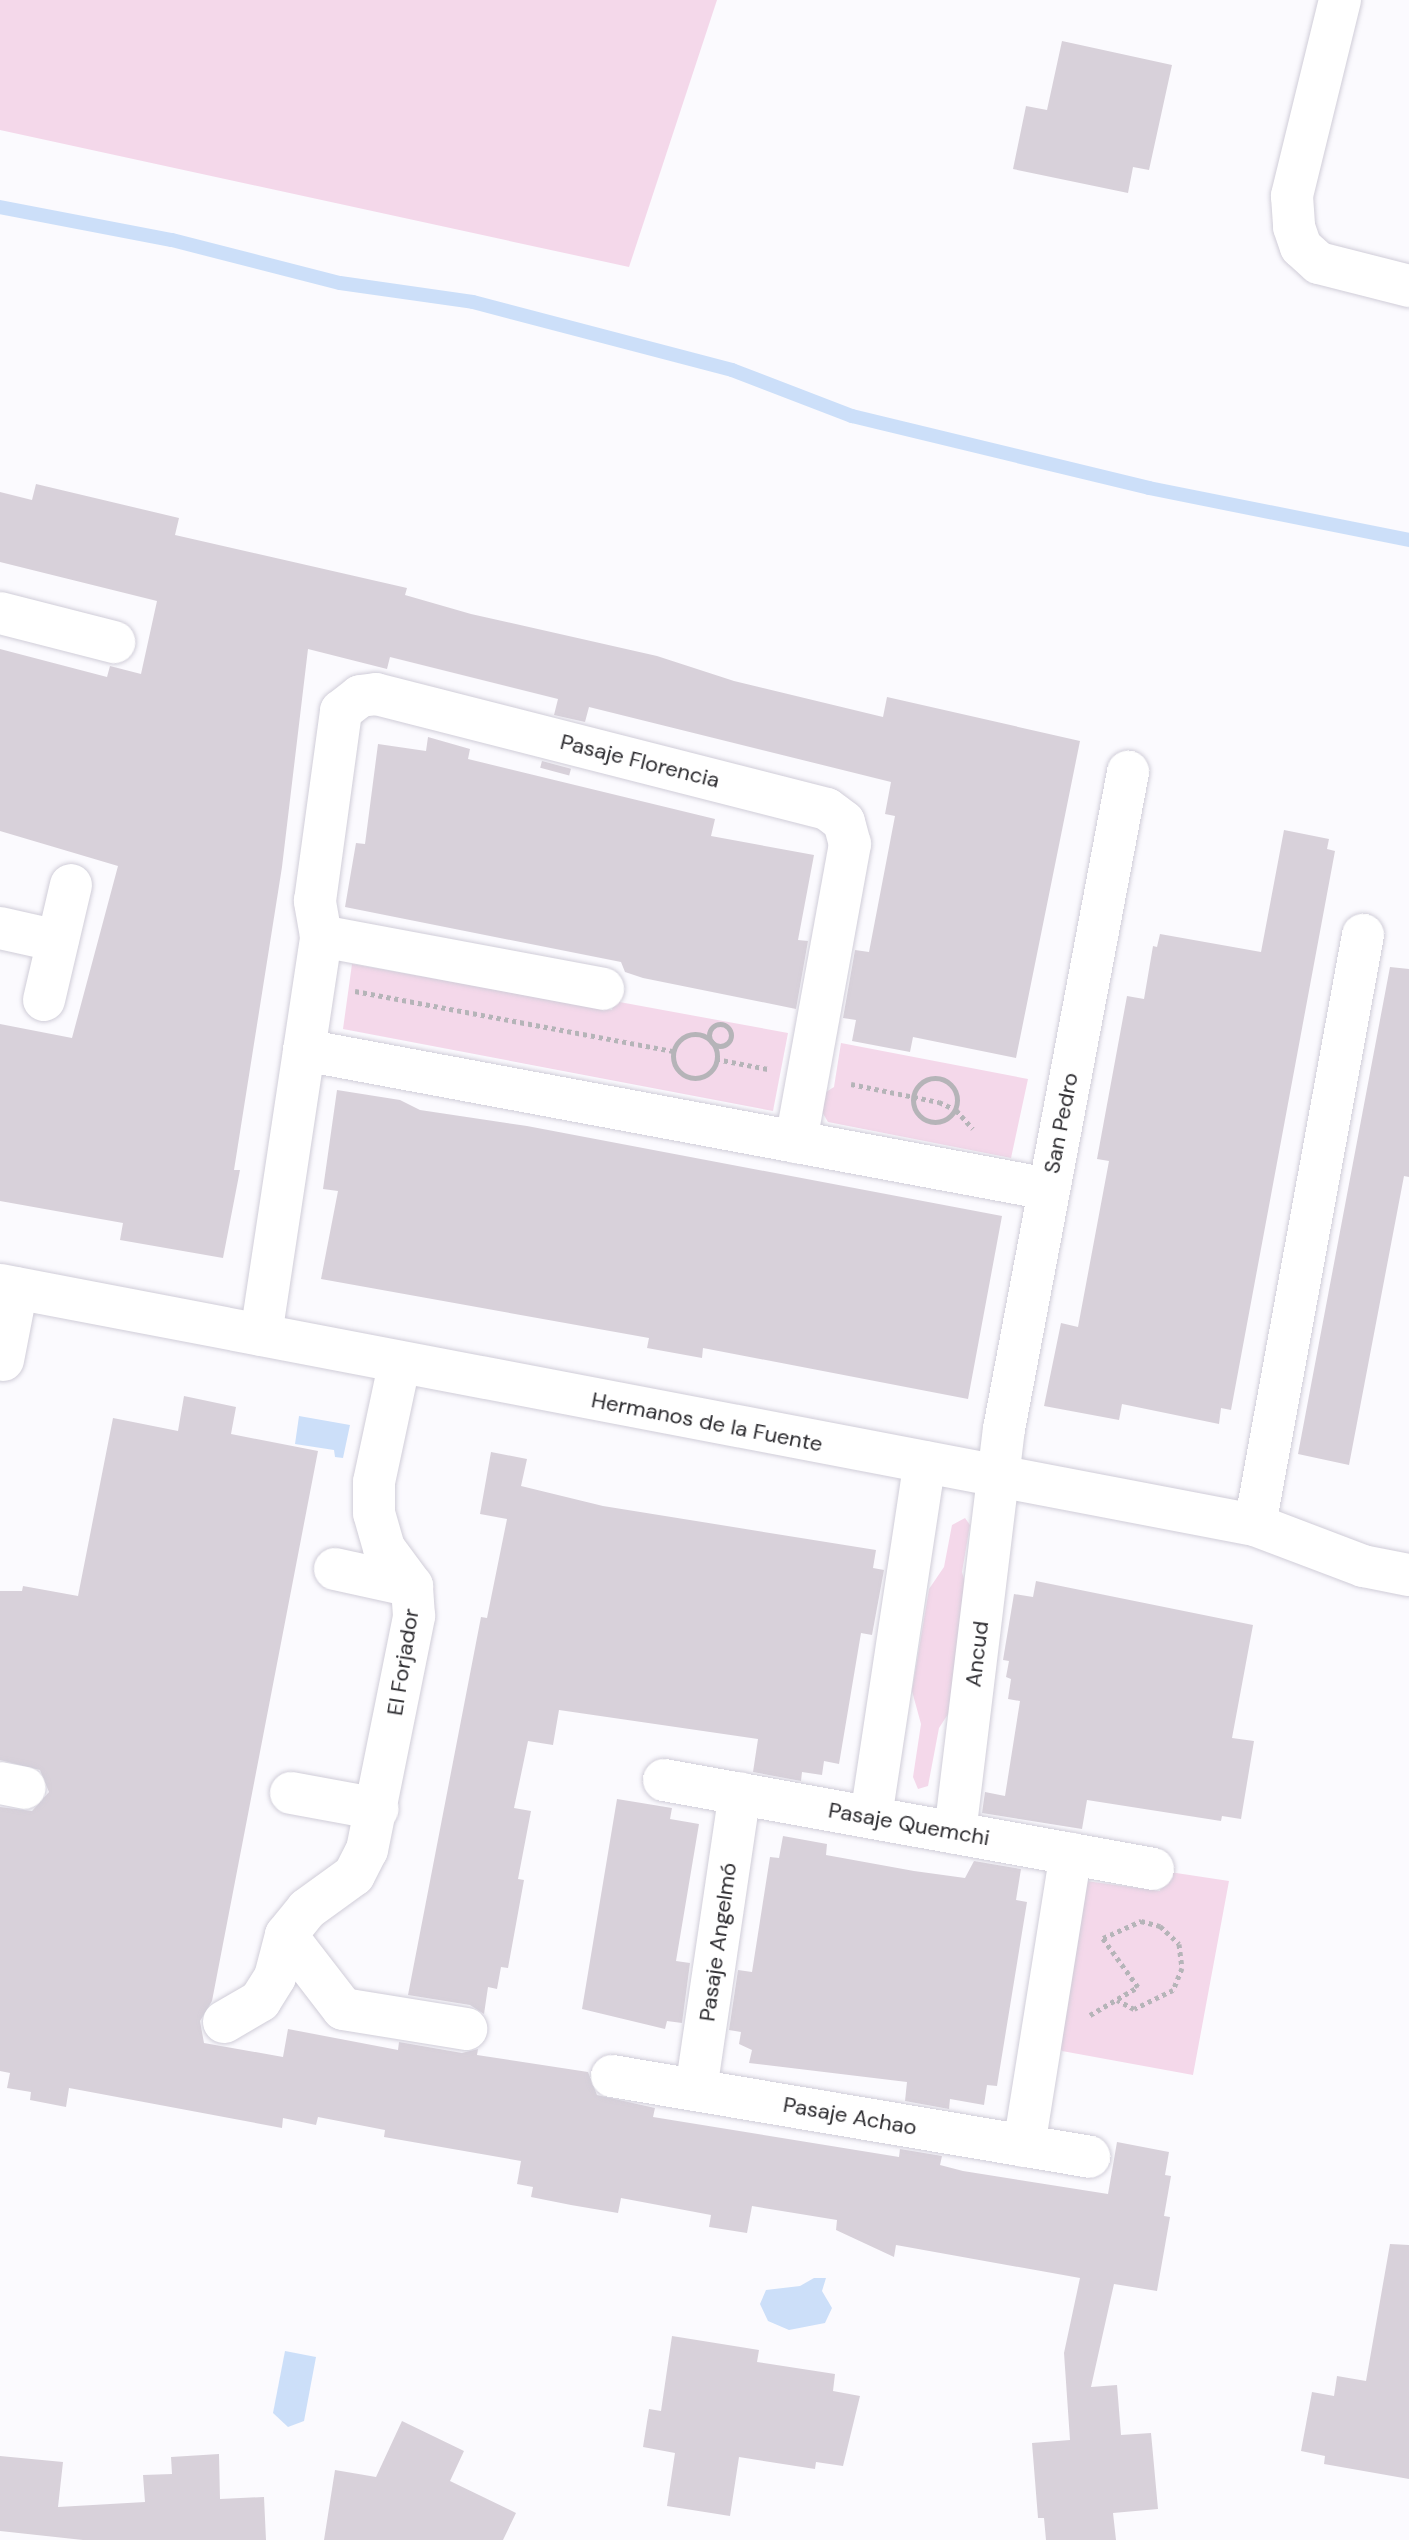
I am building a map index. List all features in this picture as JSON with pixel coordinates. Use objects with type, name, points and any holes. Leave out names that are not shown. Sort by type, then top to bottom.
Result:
[{"type":"street","points":[[1340,0],[1292,196],[1294,227],[1301,247],[1319,263],[1409,286]]},
{"type":"street","points":[[0,613],[114,642]]},
{"type":"street","name":"Pasaje Florencia","points":[[261,1335],[321,936],[315,901],[341,711],[360,696],[376,694],[827,809],[844,822],[850,844],[796,1142]]},
{"type":"street","name":"San Pedro","points":[[1000,1474],[1048,1189],[1128,772]]},
{"type":"street","points":[[44,1000],[71,885]]},
{"type":"street","points":[[0,928],[58,941]]},
{"type":"street","points":[[1255,1525],[1363,935]]},
{"type":"street","points":[[321,936],[603,989]]},
{"type":"street","points":[[304,1050],[1048,1189]]},
{"type":"street","points":[[3,1360],[9,1286]]},
{"type":"street","name":"Hermanos de la Fuente","points":[[9,1286],[399,1365],[1000,1474],[1255,1525],[1363,1566],[1409,1575]]},
{"type":"street","name":"El Forjador","points":[[286,1935],[307,1909],[354,1875],[378,1809],[414,1616],[412,1586],[384,1548],[374,1513],[374,1482],[399,1365]]},
{"type":"street","points":[[871,1817],[925,1462]]},
{"type":"street","name":"Ancud","points":[[955,1833],[1000,1474]]},
{"type":"street","points":[[335,1569],[412,1586]]},
{"type":"street","name":"Pasaje Quemchi","points":[[664,1780],[1153,1869]]},
{"type":"street","points":[[291,1793],[378,1809]]},
{"type":"street","name":"Pasaje Angelmó","points":[[696,2090],[740,1793]]},
{"type":"street","points":[[1024,2146],[1071,1854]]},
{"type":"street","points":[[224,2022],[260,2001],[275,1977],[286,1935]]},
{"type":"street","points":[[286,1935],[343,2009],[466,2029]]},
{"type":"street","name":"Pasaje Achao","points":[[612,2076],[1089,2157]]},
{"type":"path","points":[[344,989],[673,1051]]},
{"type":"path","points":[[673,1051],[676,1067],[688,1077],[709,1072],[716,1059],[710,1040],[716,1025],[731,1031],[723,1046],[710,1040],[698,1034],[684,1036],[673,1051]]},
{"type":"path","points":[[716,1059],[774,1071]]},
{"type":"path","points":[[942,1079],[954,1087],[956,1110],[940,1122],[925,1121],[915,1110],[914,1096],[927,1080],[942,1079]]},
{"type":"path","points":[[837,1082],[914,1096],[956,1110],[975,1132]]},
{"type":"path","points":[[1103,1938],[1141,1921],[1160,1926],[1179,1944],[1182,1968],[1173,1990],[1134,2009],[1116,1999]]},
{"type":"shaded area","points":[[0,0],[717,0],[629,267],[0,130]]},
{"type":"shaded area","points":[[352,964],[612,1010],[614,1001],[788,1033],[773,1111],[343,1029]]},
{"type":"shaded area","points":[[841,1043],[1028,1079],[1011,1158],[828,1122],[821,1110],[826,1092],[834,1087]]},
{"type":"shaded area","points":[[965,1518],[970,1525],[962,1572],[966,1586],[952,1708],[939,1728],[928,1786],[918,1789],[913,1777],[921,1724],[912,1691],[929,1589],[944,1567],[952,1525]]},
{"type":"shaded area","points":[[1163,1871],[1229,1881],[1193,2075],[1062,2051],[1055,2041],[1086,1881],[1160,1891]]},
{"type":"water","points":[[299,1416],[350,1425],[343,1458],[335,1457],[334,1450],[295,1444]]},
{"type":"water","points":[[814,2278],[826,2278],[822,2291],[832,2308],[825,2323],[789,2330],[768,2321],[760,2304],[766,2290],[800,2286]]},
{"type":"water","points":[[285,2351],[316,2357],[304,2421],[288,2427],[273,2413]]},
{"type":"building","points":[[1062,41],[1172,65],[1149,170],[1133,167],[1128,193],[1013,169],[1026,106],[1047,110]]},
{"type":"building","points":[[36,484],[179,518],[175,535],[407,588],[405,595],[471,614],[657,656],[734,681],[883,717],[887,697],[1080,741],[1016,1058],[913,1037],[910,1052],[852,1041],[856,1020],[843,1018],[855,950],[869,952],[895,816],[885,814],[891,782],[589,707],[585,722],[554,715],[558,699],[390,657],[387,669],[308,649],[282,867],[234,1170],[240,1170],[223,1258],[120,1240],[123,1223],[0,1201],[0,1024],[72,1038],[118,866],[0,831],[0,649],[107,677],[110,666],[141,674],[157,601],[0,562],[0,492],[32,500]]},
{"type":"building","points":[[428,737],[470,749],[468,759],[715,819],[711,836],[814,855],[798,940],[808,941],[796,1009],[643,978],[625,972],[621,962],[345,907],[356,843],[365,844],[378,744],[426,751]]},
{"type":"building","points":[[542,761],[571,769],[569,776],[540,768]]},
{"type":"building","points":[[1284,830],[1329,839],[1327,849],[1335,851],[1231,1410],[1221,1408],[1219,1424],[1122,1404],[1119,1420],[1044,1406],[1061,1323],[1078,1327],[1109,1161],[1097,1159],[1127,996],[1144,999],[1153,946],[1157,947],[1160,934],[1261,952]]},
{"type":"building","points":[[1390,967],[1409,969],[1409,1177],[1404,1176],[1349,1465],[1298,1454]]},
{"type":"building","points":[[337,1090],[400,1100],[420,1110],[527,1126],[1002,1216],[968,1399],[703,1348],[702,1358],[647,1348],[649,1338],[321,1279],[338,1191],[323,1189]]},
{"type":"building","points":[[184,1396],[236,1407],[231,1434],[318,1451],[212,2001],[200,2021],[204,2043],[283,2057],[288,2029],[398,2050],[399,2042],[462,2053],[478,2049],[477,2055],[588,2072],[597,2095],[655,2108],[653,2117],[899,2157],[900,2149],[942,2156],[940,2165],[963,2171],[1108,2194],[1117,2142],[1169,2152],[1165,2175],[1171,2176],[1164,2216],[1170,2217],[1157,2291],[1114,2284],[1091,2387],[1117,2385],[1121,2435],[1151,2433],[1158,2509],[1113,2513],[1116,2540],[1046,2540],[1044,2518],[1038,2518],[1032,2443],[1070,2440],[1064,2353],[1080,2278],[896,2245],[894,2257],[836,2230],[837,2220],[752,2206],[747,2233],[709,2227],[711,2215],[621,2198],[618,2213],[531,2197],[533,2187],[517,2184],[521,2161],[384,2137],[385,2130],[318,2117],[316,2125],[283,2118],[282,2128],[69,2088],[66,2107],[30,2100],[31,2092],[7,2088],[10,2073],[0,2071],[0,1807],[32,1811],[49,1792],[40,1770],[0,1760],[0,1591],[22,1591],[23,1586],[78,1596],[113,1418],[178,1431]]},
{"type":"building","points":[[491,1452],[527,1459],[521,1486],[603,1506],[876,1550],[873,1568],[884,1570],[872,1635],[861,1633],[839,1764],[824,1761],[822,1775],[802,1772],[801,1781],[753,1772],[758,1739],[559,1710],[553,1745],[528,1741],[514,1808],[531,1811],[518,1879],[524,1880],[508,1968],[501,1967],[497,1989],[488,1987],[484,2014],[470,2005],[408,1995],[481,1617],[487,1618],[507,1519],[480,1514]]},
{"type":"building","points":[[1036,1581],[1253,1625],[1232,1738],[1254,1741],[1241,1819],[1222,1816],[1221,1821],[1087,1800],[1082,1829],[982,1813],[985,1792],[1005,1796],[1020,1701],[1008,1699],[1011,1679],[1006,1677],[1009,1661],[1003,1660],[1014,1594],[1033,1597]]},
{"type":"building","points":[[617,1799],[672,1808],[670,1819],[699,1824],[676,1961],[690,1963],[682,2023],[667,2021],[665,2029],[582,2009]]},
{"type":"building","points":[[783,1836],[827,1844],[826,1855],[914,1871],[965,1878],[974,1861],[1021,1869],[1016,1900],[1027,1902],[997,2086],[987,2085],[984,2105],[950,2099],[949,2109],[905,2101],[907,2082],[749,2063],[752,2050],[739,2044],[741,2032],[729,2030],[738,1970],[752,1972],[770,1857],[779,1858]]},
{"type":"building","points":[[1390,2244],[1409,2245],[1409,2479],[1324,2464],[1325,2456],[1301,2451],[1312,2392],[1334,2396],[1337,2376],[1366,2381]]},
{"type":"building","points":[[672,2336],[759,2350],[757,2362],[835,2374],[833,2391],[860,2396],[843,2466],[816,2462],[815,2469],[739,2457],[730,2516],[667,2506],[675,2453],[643,2447],[649,2409],[661,2411]]},
{"type":"building","points":[[402,2421],[464,2451],[450,2481],[516,2513],[503,2540],[324,2540],[335,2470],[376,2477]]},
{"type":"building","points":[[219,2454],[220,2499],[264,2497],[266,2540],[83,2540],[0,2531],[0,2456],[63,2462],[58,2507],[145,2502],[143,2475],[172,2474],[171,2457]]},
{"type":"waterway","points":[[0,207],[172,240],[340,283],[473,302],[732,370],[852,416],[1149,488],[1409,540]]}]
